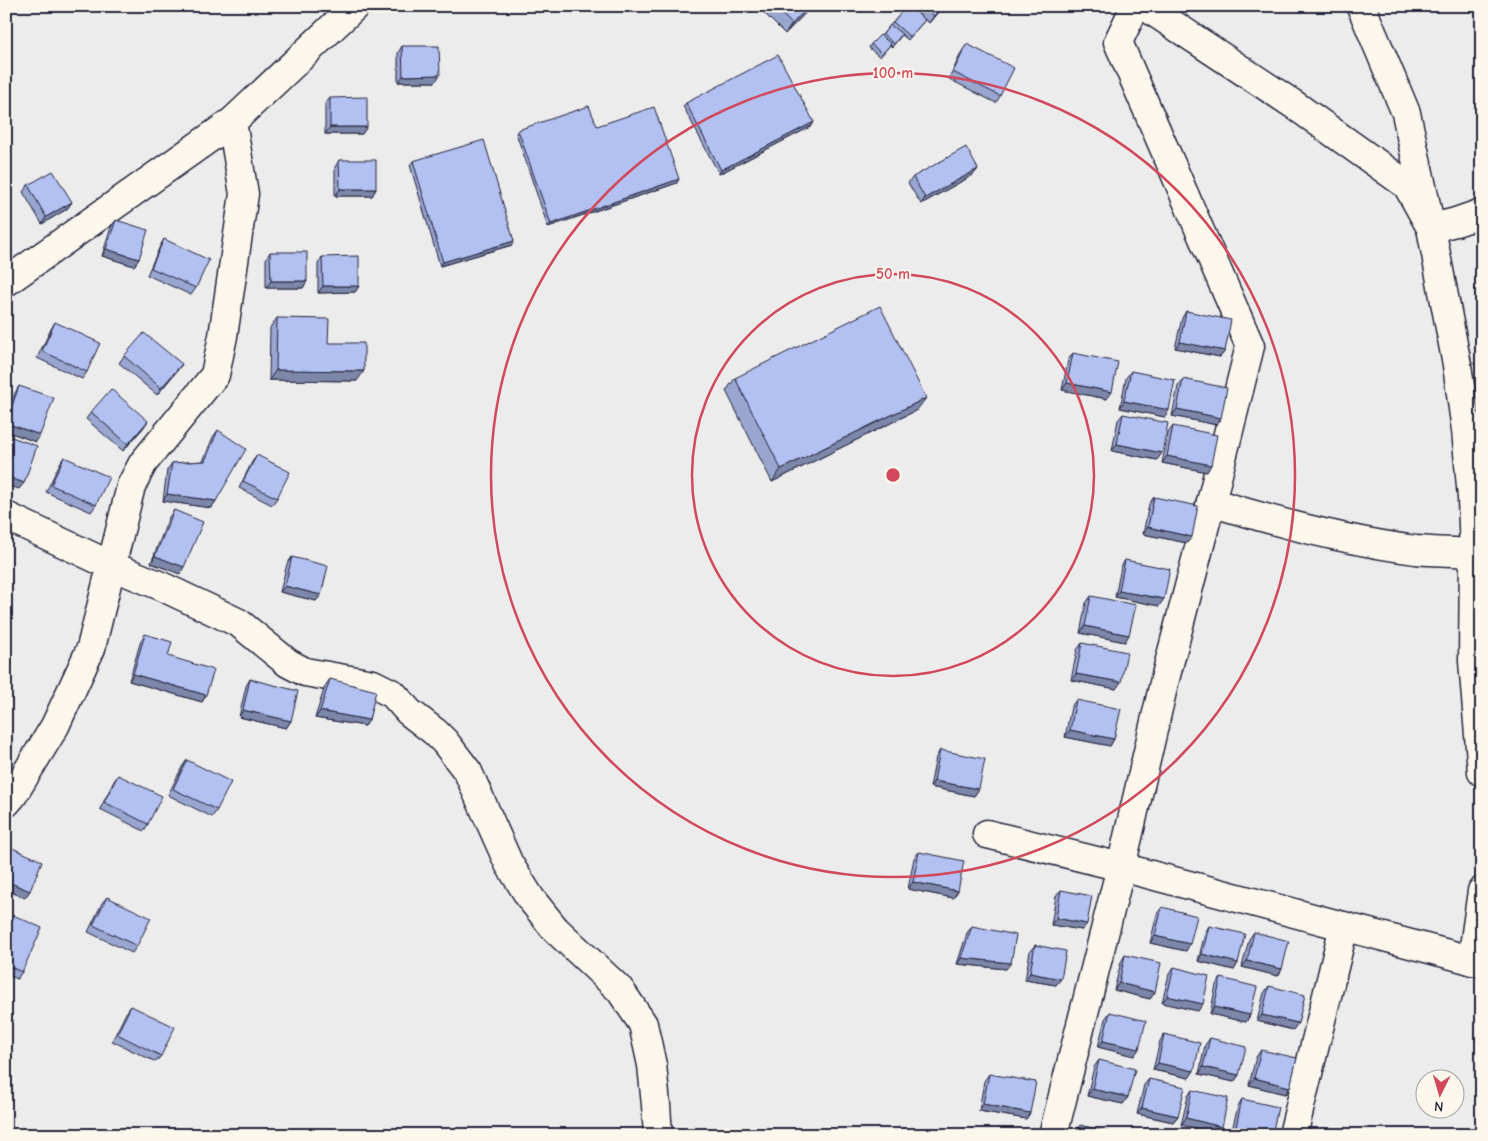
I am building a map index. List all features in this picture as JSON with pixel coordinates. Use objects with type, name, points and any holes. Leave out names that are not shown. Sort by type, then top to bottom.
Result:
[{"type":"street","points":[[1053,1135],[1121,867],[1164,683],[1250,346],[1118,42],[1133,11],[1132,6]]},
{"type":"street","points":[[1145,6],[1296,106],[1407,185],[1431,228]]},
{"type":"street","points":[[1361,6],[1406,113],[1431,228],[1457,364],[1466,430],[1478,553],[1473,661],[1482,772]]},
{"type":"street","points":[[6,282],[232,122],[347,9]]},
{"type":"street","points":[[6,803],[13,795],[55,726],[91,648],[131,486],[143,463],[215,375],[224,336],[244,194],[232,122]]},
{"type":"street","points":[[1431,228],[1482,213]]},
{"type":"street","points":[[1211,502],[1282,524],[1351,540],[1418,550],[1478,553]]},
{"type":"street","points":[[6,516],[239,623],[288,663],[305,672],[365,682],[380,687],[393,694],[409,712],[436,732],[468,772],[509,864],[531,899],[555,929],[620,990],[643,1024],[652,1065],[658,1135]]},
{"type":"street","points":[[987,834],[1121,867],[1477,962],[1482,890]]},
{"type":"street","points":[[1293,1135],[1344,926]]},
{"type":"building","points":[[774,6],[809,6],[792,24]]},
{"type":"building","points":[[907,6],[925,20],[910,37],[893,22]]},
{"type":"building","points":[[922,6],[942,6],[934,16]]},
{"type":"building","points":[[890,25],[902,34],[894,44],[883,34]]},
{"type":"building","points":[[880,35],[891,44],[882,54],[871,44]]},
{"type":"building","points":[[967,44],[1014,68],[1000,96],[953,72]]},
{"type":"building","points":[[402,46],[439,46],[440,75],[403,76]]},
{"type":"building","points":[[778,55],[814,122],[721,170],[686,103]]},
{"type":"building","points":[[367,97],[367,127],[330,127],[330,98]]},
{"type":"building","points":[[589,106],[597,126],[654,107],[679,179],[551,224],[518,130]]},
{"type":"building","points":[[484,140],[514,241],[443,262],[413,161]]},
{"type":"building","points":[[966,147],[978,169],[925,198],[913,177]]},
{"type":"building","points":[[339,160],[376,160],[376,189],[340,189]]},
{"type":"building","points":[[53,171],[72,202],[46,217],[28,185]]},
{"type":"building","points":[[116,220],[148,230],[139,259],[106,249]]},
{"type":"building","points":[[164,239],[209,260],[196,288],[151,268]]},
{"type":"building","points":[[270,252],[307,252],[307,281],[271,281]]},
{"type":"building","points":[[359,256],[359,286],[323,286],[322,257]]},
{"type":"building","points":[[880,306],[926,398],[781,469],[735,378]]},
{"type":"building","points":[[1186,311],[1231,320],[1225,351],[1180,342]]},
{"type":"building","points":[[277,318],[329,319],[328,343],[364,343],[364,371],[276,370]]},
{"type":"building","points":[[55,322],[100,343],[87,372],[42,351]]},
{"type":"building","points":[[144,333],[182,364],[161,388],[124,356]]},
{"type":"building","points":[[1073,353],[1118,362],[1112,392],[1067,383]]},
{"type":"building","points":[[1131,371],[1175,380],[1169,410],[1124,401]]},
{"type":"building","points":[[1183,379],[1227,388],[1221,418],[1177,409]]},
{"type":"building","points":[[19,386],[54,398],[40,435],[6,423]]},
{"type":"building","points":[[111,389],[148,421],[128,444],[91,412]]},
{"type":"building","points":[[1123,414],[1168,423],[1162,453],[1117,444]]},
{"type":"building","points":[[1173,426],[1217,435],[1211,465],[1167,456]]},
{"type":"building","points":[[218,430],[246,449],[216,501],[167,494],[172,463],[205,461]]},
{"type":"building","points":[[6,435],[37,446],[24,483],[6,476]]},
{"type":"building","points":[[257,455],[290,472],[277,498],[243,481]]},
{"type":"building","points":[[64,457],[109,477],[96,505],[51,485]]},
{"type":"building","points":[[1154,497],[1198,506],[1192,537],[1148,527]]},
{"type":"building","points":[[174,510],[203,522],[184,567],[155,556]]},
{"type":"building","points":[[292,557],[328,566],[321,595],[285,586]]},
{"type":"building","points":[[1125,560],[1170,569],[1164,599],[1119,591]]},
{"type":"building","points":[[1091,596],[1136,605],[1129,635],[1085,626]]},
{"type":"building","points":[[145,634],[172,642],[168,656],[214,670],[206,695],[133,674]]},
{"type":"building","points":[[1082,643],[1127,652],[1121,682],[1076,674]]},
{"type":"building","points":[[250,679],[298,691],[291,721],[243,710]]},
{"type":"building","points":[[330,679],[376,691],[369,720],[320,711]]},
{"type":"building","points":[[1076,700],[1121,709],[1114,739],[1070,730]]},
{"type":"building","points":[[940,750],[985,759],[979,789],[934,781]]},
{"type":"building","points":[[187,760],[231,782],[217,810],[173,789]]},
{"type":"building","points":[[118,775],[162,796],[148,824],[104,802]]},
{"type":"building","points":[[10,847],[42,861],[30,891],[6,881],[6,858]]},
{"type":"building","points":[[919,852],[964,861],[958,891],[913,882]]},
{"type":"building","points":[[1061,890],[1092,896],[1087,924],[1056,918]]},
{"type":"building","points":[[107,897],[151,918],[137,946],[93,925]]},
{"type":"building","points":[[1162,907],[1197,916],[1190,944],[1155,936]]},
{"type":"building","points":[[13,915],[42,928],[22,972],[6,965],[6,931]]},
{"type":"building","points":[[972,926],[1016,935],[1011,963],[961,958]]},
{"type":"building","points":[[1209,926],[1245,934],[1238,963],[1202,954]]},
{"type":"building","points":[[1254,932],[1289,941],[1282,969],[1247,961]]},
{"type":"building","points":[[1035,945],[1066,951],[1061,979],[1030,973]]},
{"type":"building","points":[[1125,955],[1161,963],[1155,992],[1119,983]]},
{"type":"building","points":[[1174,967],[1209,976],[1203,1004],[1167,996]]},
{"type":"building","points":[[1221,978],[1257,987],[1250,1015],[1214,1007]]},
{"type":"building","points":[[1269,986],[1305,995],[1298,1023],[1262,1015]]},
{"type":"building","points":[[131,1006],[175,1027],[161,1056],[117,1034]]},
{"type":"building","points":[[1110,1012],[1146,1021],[1139,1049],[1103,1041]]},
{"type":"building","points":[[1164,1034],[1200,1043],[1194,1071],[1158,1063]]},
{"type":"building","points":[[1210,1038],[1246,1047],[1239,1075],[1203,1067]]},
{"type":"building","points":[[1261,1050],[1297,1058],[1290,1087],[1254,1078]]},
{"type":"building","points":[[1099,1060],[1135,1069],[1128,1097],[1092,1089]]},
{"type":"building","points":[[989,1074],[1036,1082],[1030,1113],[983,1104]]},
{"type":"building","points":[[1149,1079],[1185,1087],[1178,1116],[1142,1108]]},
{"type":"building","points":[[1192,1090],[1228,1098],[1222,1127],[1186,1118]]},
{"type":"building","points":[[1242,1099],[1278,1107],[1272,1135],[1236,1127]]},
{"type":"building","points":[[1080,1125],[1116,1134],[1116,1135],[1078,1135]]}]
